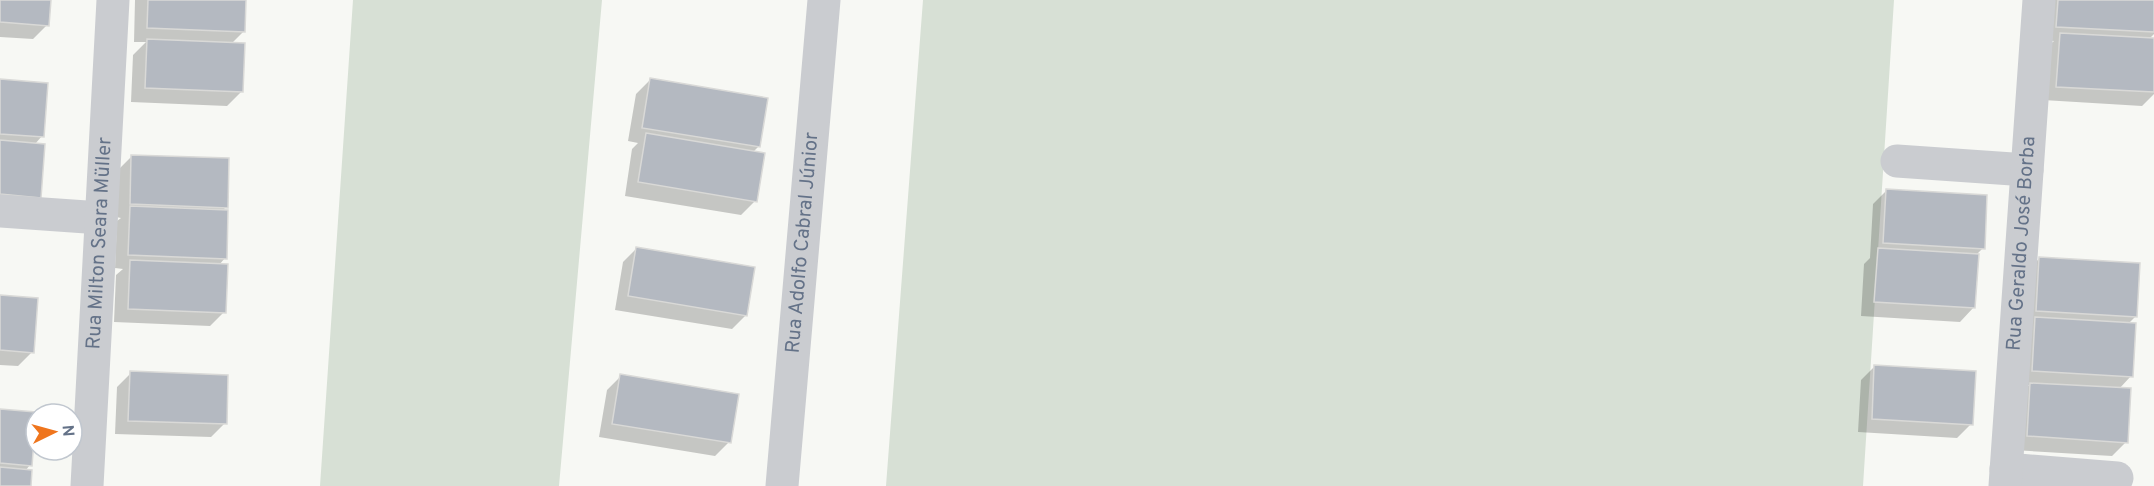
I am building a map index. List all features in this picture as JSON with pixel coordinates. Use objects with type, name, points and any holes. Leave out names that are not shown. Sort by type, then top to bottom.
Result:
[{"type":"street","name":"Rua Milton Seara Müller","points":[[87,486],[113,0]]},
{"type":"street","name":"Rua Adolfo Cabral Júnior","points":[[782,486],[824,0]]},
{"type":"street","name":"Rua Geraldo José Borba","points":[[2005,478],[2039,0]]},
{"type":"street","points":[[1897,161],[2027,170]]},
{"type":"street","points":[[0,211],[101,218]]},
{"type":"street","points":[[2005,478],[2117,478]]},
{"type":"shaded area","points":[[353,0],[602,0],[559,486],[320,486]]},
{"type":"shaded area","points":[[923,0],[1894,0],[1863,486],[886,486]]},
{"type":"building","points":[[0,0],[51,0],[49,26],[0,22]]},
{"type":"building","points":[[148,0],[246,0],[245,32],[147,28]]},
{"type":"building","points":[[2058,0],[2154,0],[2154,32],[2056,27]]},
{"type":"building","points":[[2060,33],[2154,38],[2154,92],[2056,87]]},
{"type":"building","points":[[147,39],[245,43],[243,92],[145,88]]},
{"type":"building","points":[[650,78],[768,98],[760,147],[642,128]]},
{"type":"building","points":[[0,79],[48,83],[44,137],[0,134]]},
{"type":"building","points":[[646,133],[765,153],[757,202],[638,182]]},
{"type":"building","points":[[0,140],[45,144],[41,198],[0,194]]},
{"type":"building","points":[[131,155],[229,158],[228,208],[130,204]]},
{"type":"building","points":[[1886,189],[1987,195],[1985,249],[1883,243]]},
{"type":"building","points":[[130,206],[228,210],[227,259],[128,255]]},
{"type":"building","points":[[636,247],[755,267],[747,316],[628,296]]},
{"type":"building","points":[[1878,248],[1979,254],[1975,308],[1874,302]]},
{"type":"building","points":[[2039,257],[2140,263],[2137,317],[2036,311]]},
{"type":"building","points":[[130,260],[228,264],[226,313],[128,309]]},
{"type":"building","points":[[0,295],[38,298],[34,353],[0,350]]},
{"type":"building","points":[[2035,317],[2136,323],[2133,377],[2032,371]]},
{"type":"building","points":[[1874,365],[1976,371],[1973,425],[1872,419]]},
{"type":"building","points":[[130,371],[228,375],[227,424],[128,421]]},
{"type":"building","points":[[620,374],[739,394],[731,443],[612,424]]},
{"type":"building","points":[[2030,383],[2131,388],[2128,443],[2027,436]]},
{"type":"building","points":[[0,409],[24,411],[24,462],[32,462],[32,466],[0,463]]},
{"type":"building","points":[[0,467],[32,470],[31,486],[0,486]]}]
